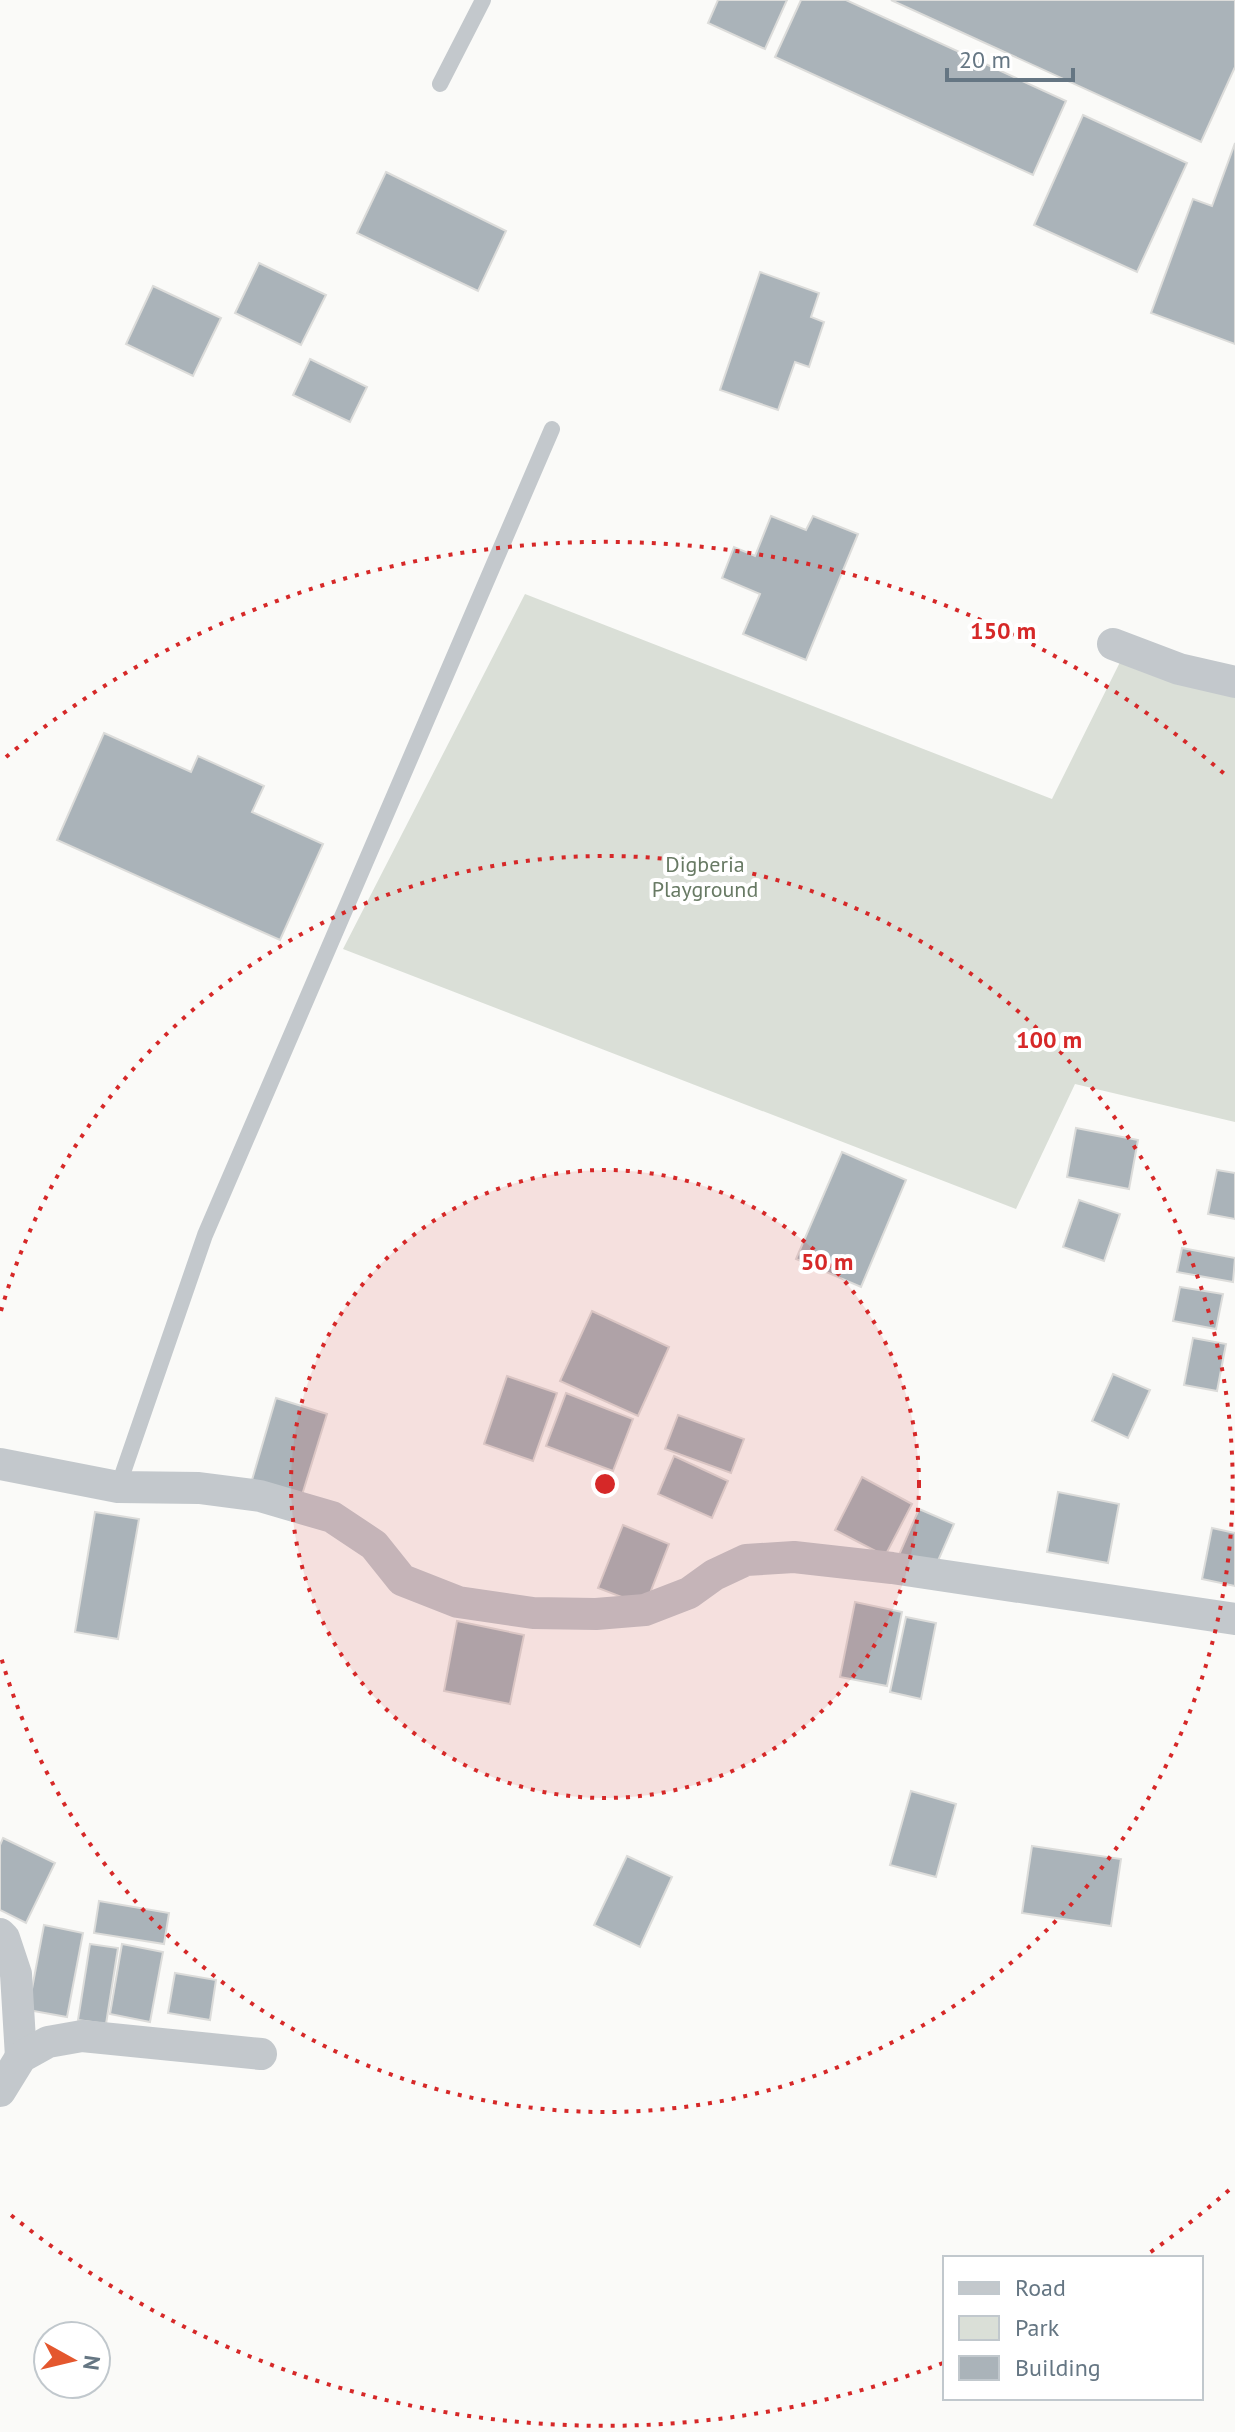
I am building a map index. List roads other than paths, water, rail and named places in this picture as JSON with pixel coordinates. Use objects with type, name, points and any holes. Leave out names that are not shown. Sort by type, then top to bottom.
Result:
[{"type":"street","points":[[1113,644],[1179,669],[1235,682]]},
{"type":"street","points":[[0,1464],[118,1487],[199,1488],[260,1496],[332,1517],[374,1545],[402,1580],[458,1602],[533,1613],[596,1614],[645,1610],[689,1593],[714,1575],[746,1560],[794,1557],[892,1568],[1235,1619]]},
{"type":"street","points":[[0,1934],[16,1974],[21,2057]]},
{"type":"street","points":[[0,2091],[21,2057],[48,2042],[82,2036],[261,2054]]},
{"type":"lane","points":[[440,84],[483,0]]},
{"type":"lane","points":[[118,1487],[205,1235],[552,429]]},
{"type":"park label","name":"Digberia Playground","points":[[705,876]]}]
